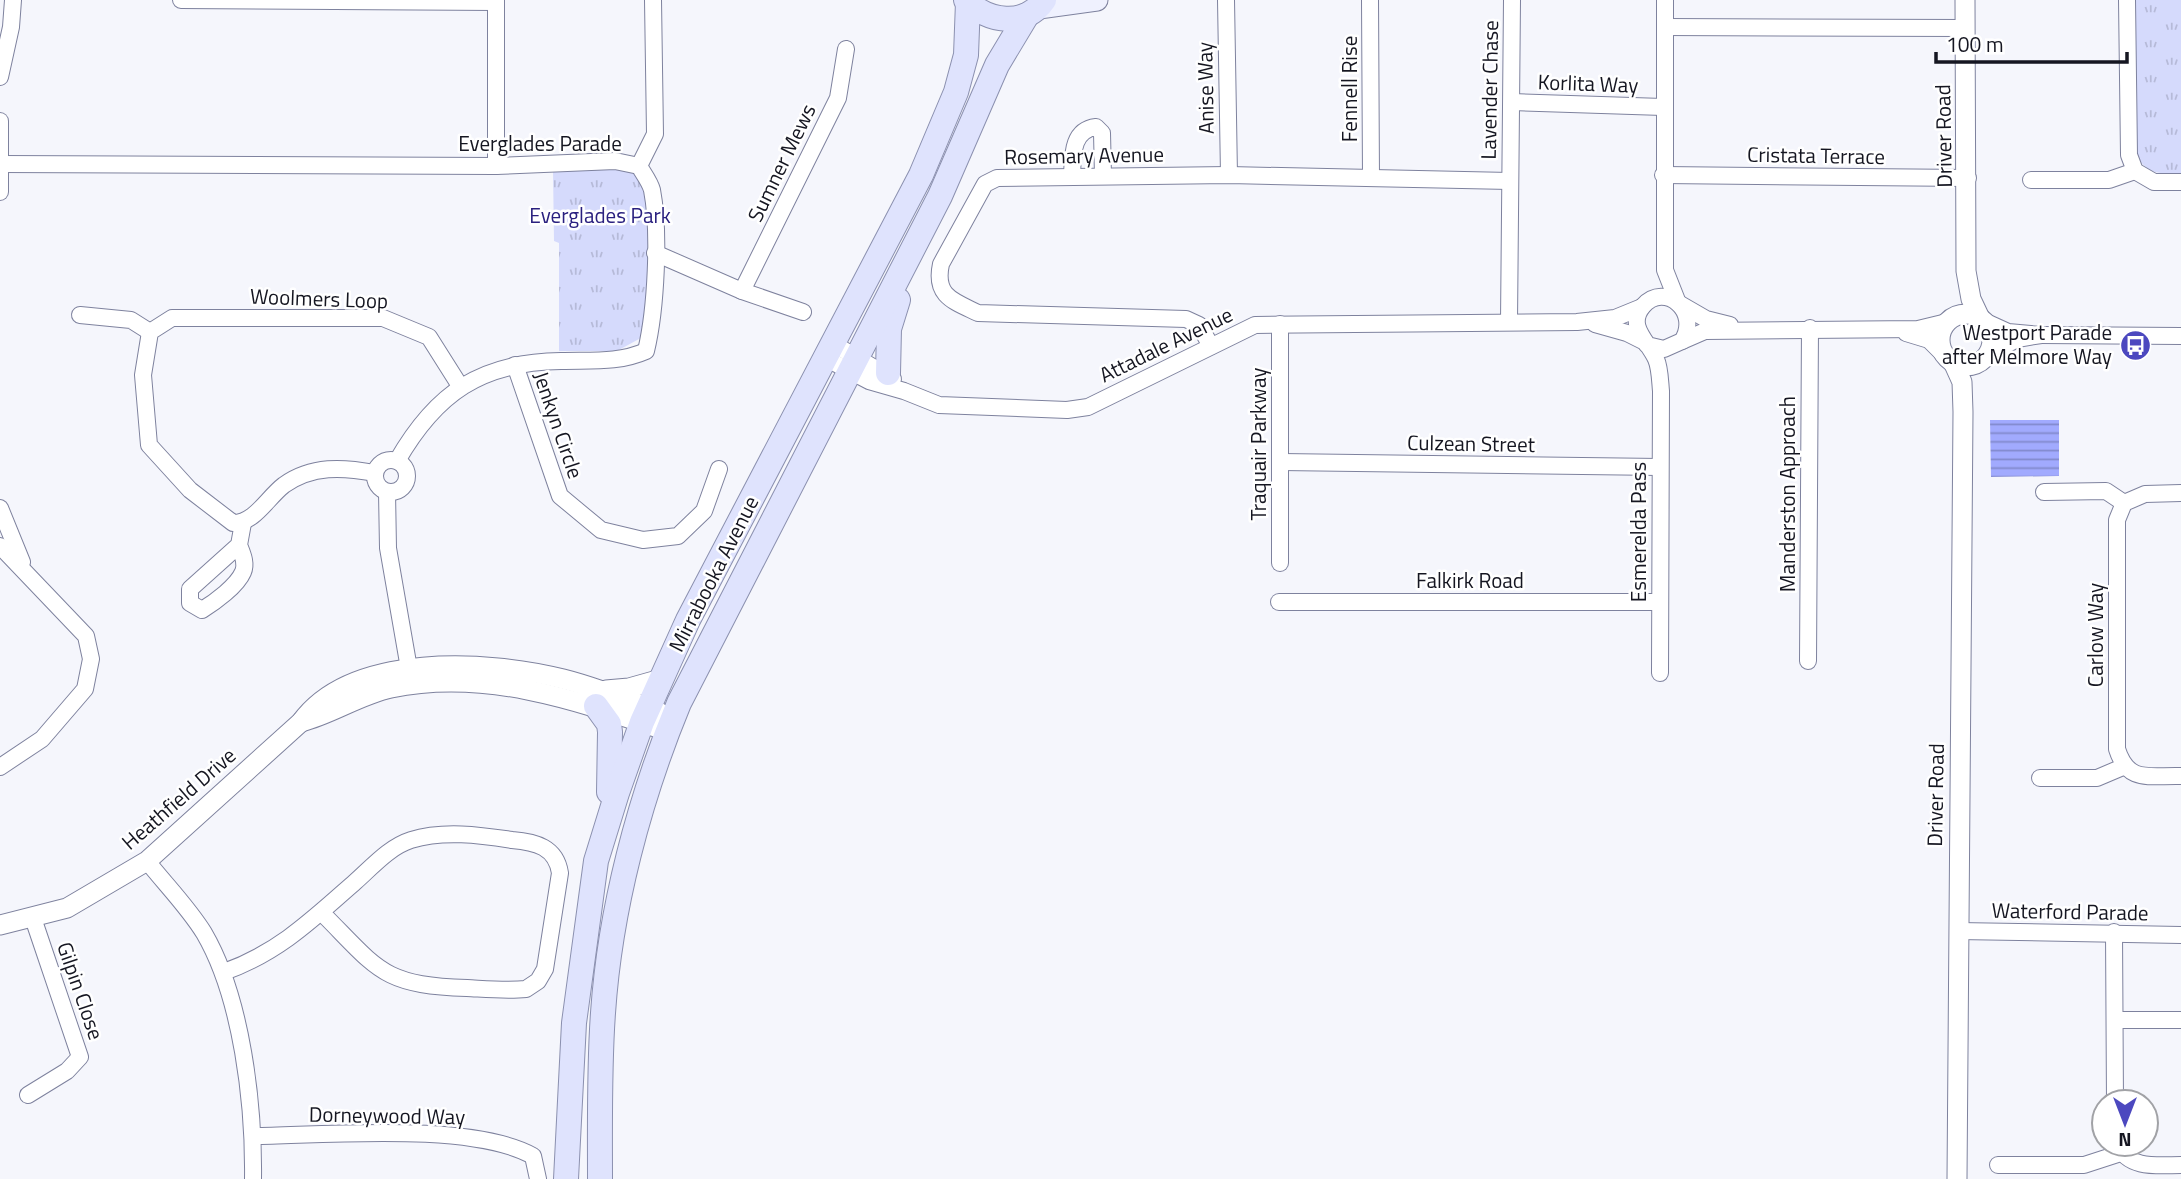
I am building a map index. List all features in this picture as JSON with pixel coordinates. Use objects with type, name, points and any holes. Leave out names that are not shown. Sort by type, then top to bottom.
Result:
[{"type":"main road","points":[[967,1],[980,13],[995,19],[1011,20],[1036,8],[1097,0]]},
{"type":"main road","name":"Mirrabooka Avenue","points":[[566,1179],[574,1023],[596,861],[606,827],[646,715],[688,620],[921,175],[957,92],[966,55],[967,1]]},
{"type":"main road","name":"Mirrabooka Avenue","points":[[600,1179],[603,1014],[609,963],[621,892],[650,781],[670,724],[940,196],[997,65],[1036,8]]},
{"type":"main road","points":[[896,382],[889,329],[914,246]]},
{"type":"main road","points":[[597,698],[610,732],[606,827]]},
{"type":"street","points":[[0,77],[11,27],[13,0]]},
{"type":"street","points":[[180,0],[496,1],[496,166]]},
{"type":"street","points":[[639,166],[655,134],[653,0]]},
{"type":"street","name":"Anise Way","points":[[1226,0],[1228,175]]},
{"type":"street","name":"Fennell Rise","points":[[1370,0],[1371,177]]},
{"type":"street","name":"Lavender Chase","points":[[1509,322],[1512,0]]},
{"type":"street","points":[[1665,0],[1665,270],[1688,318],[1688,326],[1681,342]]},
{"type":"street","name":"Driver Road","points":[[1965,0],[1968,178],[1966,271],[1970,299],[1982,319]]},
{"type":"street","points":[[2127,0],[2129,155],[2134,171],[2154,181],[2181,182]]},
{"type":"street","points":[[1665,27],[1965,28]]},
{"type":"street","name":"Sumner Mews","points":[[742,291],[838,98],[846,49]]},
{"type":"street","name":"Korlita Way","points":[[1512,102],[1664,107]]},
{"type":"street","points":[[0,121],[0,192]]},
{"type":"street","points":[[1072,176],[1073,151],[1078,136],[1087,128],[1096,127],[1102,133],[1103,176]]},
{"type":"street","name":"Everglades Parade","points":[[1,164],[496,166],[615,161],[639,166],[652,187],[655,253],[652,328],[646,351],[626,360],[532,361],[460,386],[423,420],[397,461]]},
{"type":"street","points":[[2031,180],[2109,180],[2134,171]]},
{"type":"street","name":"Rosemary Avenue","points":[[1211,346],[1199,325],[1186,319],[987,315],[952,301],[941,288],[938,279],[942,264],[985,184],[997,177],[1228,175],[1510,181]]},
{"type":"street","name":"Cristata Terrace","points":[[1664,175],[1968,178]]},
{"type":"street","points":[[1665,244],[1637,329],[1646,343],[1664,349],[1705,331],[1891,327],[1918,329],[1948,321],[1962,313],[2008,332],[2041,335],[2181,336]]},
{"type":"street","points":[[655,253],[742,291],[803,312]]},
{"type":"street","name":"Driver Road","points":[[1948,321],[1966,271]]},
{"type":"street","points":[[1647,304],[1666,298],[1706,319],[1742,329]]},
{"type":"street","name":"Attadale Avenue","points":[[828,351],[939,405],[1067,410],[1088,407],[1255,325],[1577,322],[1615,318],[1647,304]]},
{"type":"street","points":[[79,315],[131,320],[150,332],[143,375],[149,445],[190,490],[233,523],[243,523],[251,519],[270,497],[300,476],[335,468],[375,473]]},
{"type":"street","name":"Woolmers Loop","points":[[150,332],[172,318],[383,318],[429,337],[460,386]]},
{"type":"street","points":[[1982,319],[1993,337],[1986,357]]},
{"type":"street","points":[[1948,321],[1940,338],[1949,358]]},
{"type":"street","name":"Attadale Avenue","points":[[1577,322],[1602,325],[1646,343]]},
{"type":"street","name":"Traquair Parkway","points":[[1280,324],[1280,563]]},
{"type":"street","points":[[1891,327],[1929,340],[1949,358],[1967,366],[2017,339],[2041,335]]},
{"type":"street","name":"Manderston Approach","points":[[1808,661],[1810,328]]},
{"type":"street","name":"Esmerelda Pass","points":[[1661,391],[1668,360],[1681,342]]},
{"type":"street","name":"Esmerelda Pass","points":[[1646,343],[1657,361],[1661,391],[1660,673]]},
{"type":"street","name":"Driver Road","points":[[1963,412],[1970,382],[1986,357]]},
{"type":"street","name":"Driver Road","points":[[1949,358],[1962,382],[1963,412],[1957,1179]]},
{"type":"street","name":"Attadale Avenue","points":[[853,364],[869,382],[896,382]]},
{"type":"street","name":"Jenkyn Circle","points":[[515,365],[560,496],[601,530],[643,540],[678,536],[704,511],[719,469]]},
{"type":"street","points":[[397,461],[404,468],[407,478],[398,490],[387,492],[379,487],[375,473],[381,464],[397,461]]},
{"type":"street","name":"Culzean Street","points":[[1281,462],[1660,467]]},
{"type":"street","points":[[2044,492],[2106,491],[2124,503],[2145,494],[2181,493]]},
{"type":"street","points":[[387,492],[388,548],[410,677]]},
{"type":"street","name":"Carlow Way","points":[[2123,767],[2117,749],[2117,520],[2124,503]]},
{"type":"street","points":[[0,508],[14,548],[32,580]]},
{"type":"street","points":[[239,545],[243,523]]},
{"type":"street","points":[[0,546],[86,636],[91,659],[85,690],[42,739],[0,767]]},
{"type":"street","name":"Falkirk Road","points":[[1279,602],[1660,602]]},
{"type":"street","name":"Heathfield Drive","points":[[0,925],[67,908],[147,861],[301,722],[410,677],[597,698],[670,724]]},
{"type":"street","points":[[597,698],[661,679]]},
{"type":"street","points":[[2040,778],[2097,778],[2123,767],[2132,774],[2181,776]]},
{"type":"street","points":[[224,972],[257,960],[321,912],[390,851],[411,840],[432,835],[517,840],[551,851],[560,873],[545,969],[538,981],[526,989],[426,987],[396,980],[375,967],[321,912]]},
{"type":"street","points":[[147,861],[203,931],[224,972],[237,1025],[254,1136],[253,1179]]},
{"type":"street","name":"Gilpin Close","points":[[28,1095],[67,1071],[79,1057],[33,918]]},
{"type":"street","name":"Waterford Parade","points":[[1958,931],[2181,935]]},
{"type":"street","points":[[2114,932],[2115,1088]]},
{"type":"street","points":[[2116,1020],[2181,1020]]},
{"type":"street","name":"Dorneywood Way","points":[[254,1136],[460,1136],[518,1147],[533,1156],[538,1179]]},
{"type":"street","points":[[1998,1165],[2084,1165],[2100,1158]]},
{"type":"street","points":[[2132,1158],[2138,1163],[2181,1165]]},
{"type":"green space","points":[[2133,0],[2181,0],[2181,174],[2166,174],[2148,169],[2135,152]]},
{"type":"green space","name":"Everglades Park","points":[[613,167],[634,170],[646,190],[649,253],[646,327],[639,339],[617,351],[559,351],[559,243],[554,241],[553,170]]},
{"type":"water","points":[[1990,420],[2059,420],[2059,476],[1991,477]]},
{"type":"place","name":"Westport Parade after Melmore Way","points":[[2135,345]]}]
